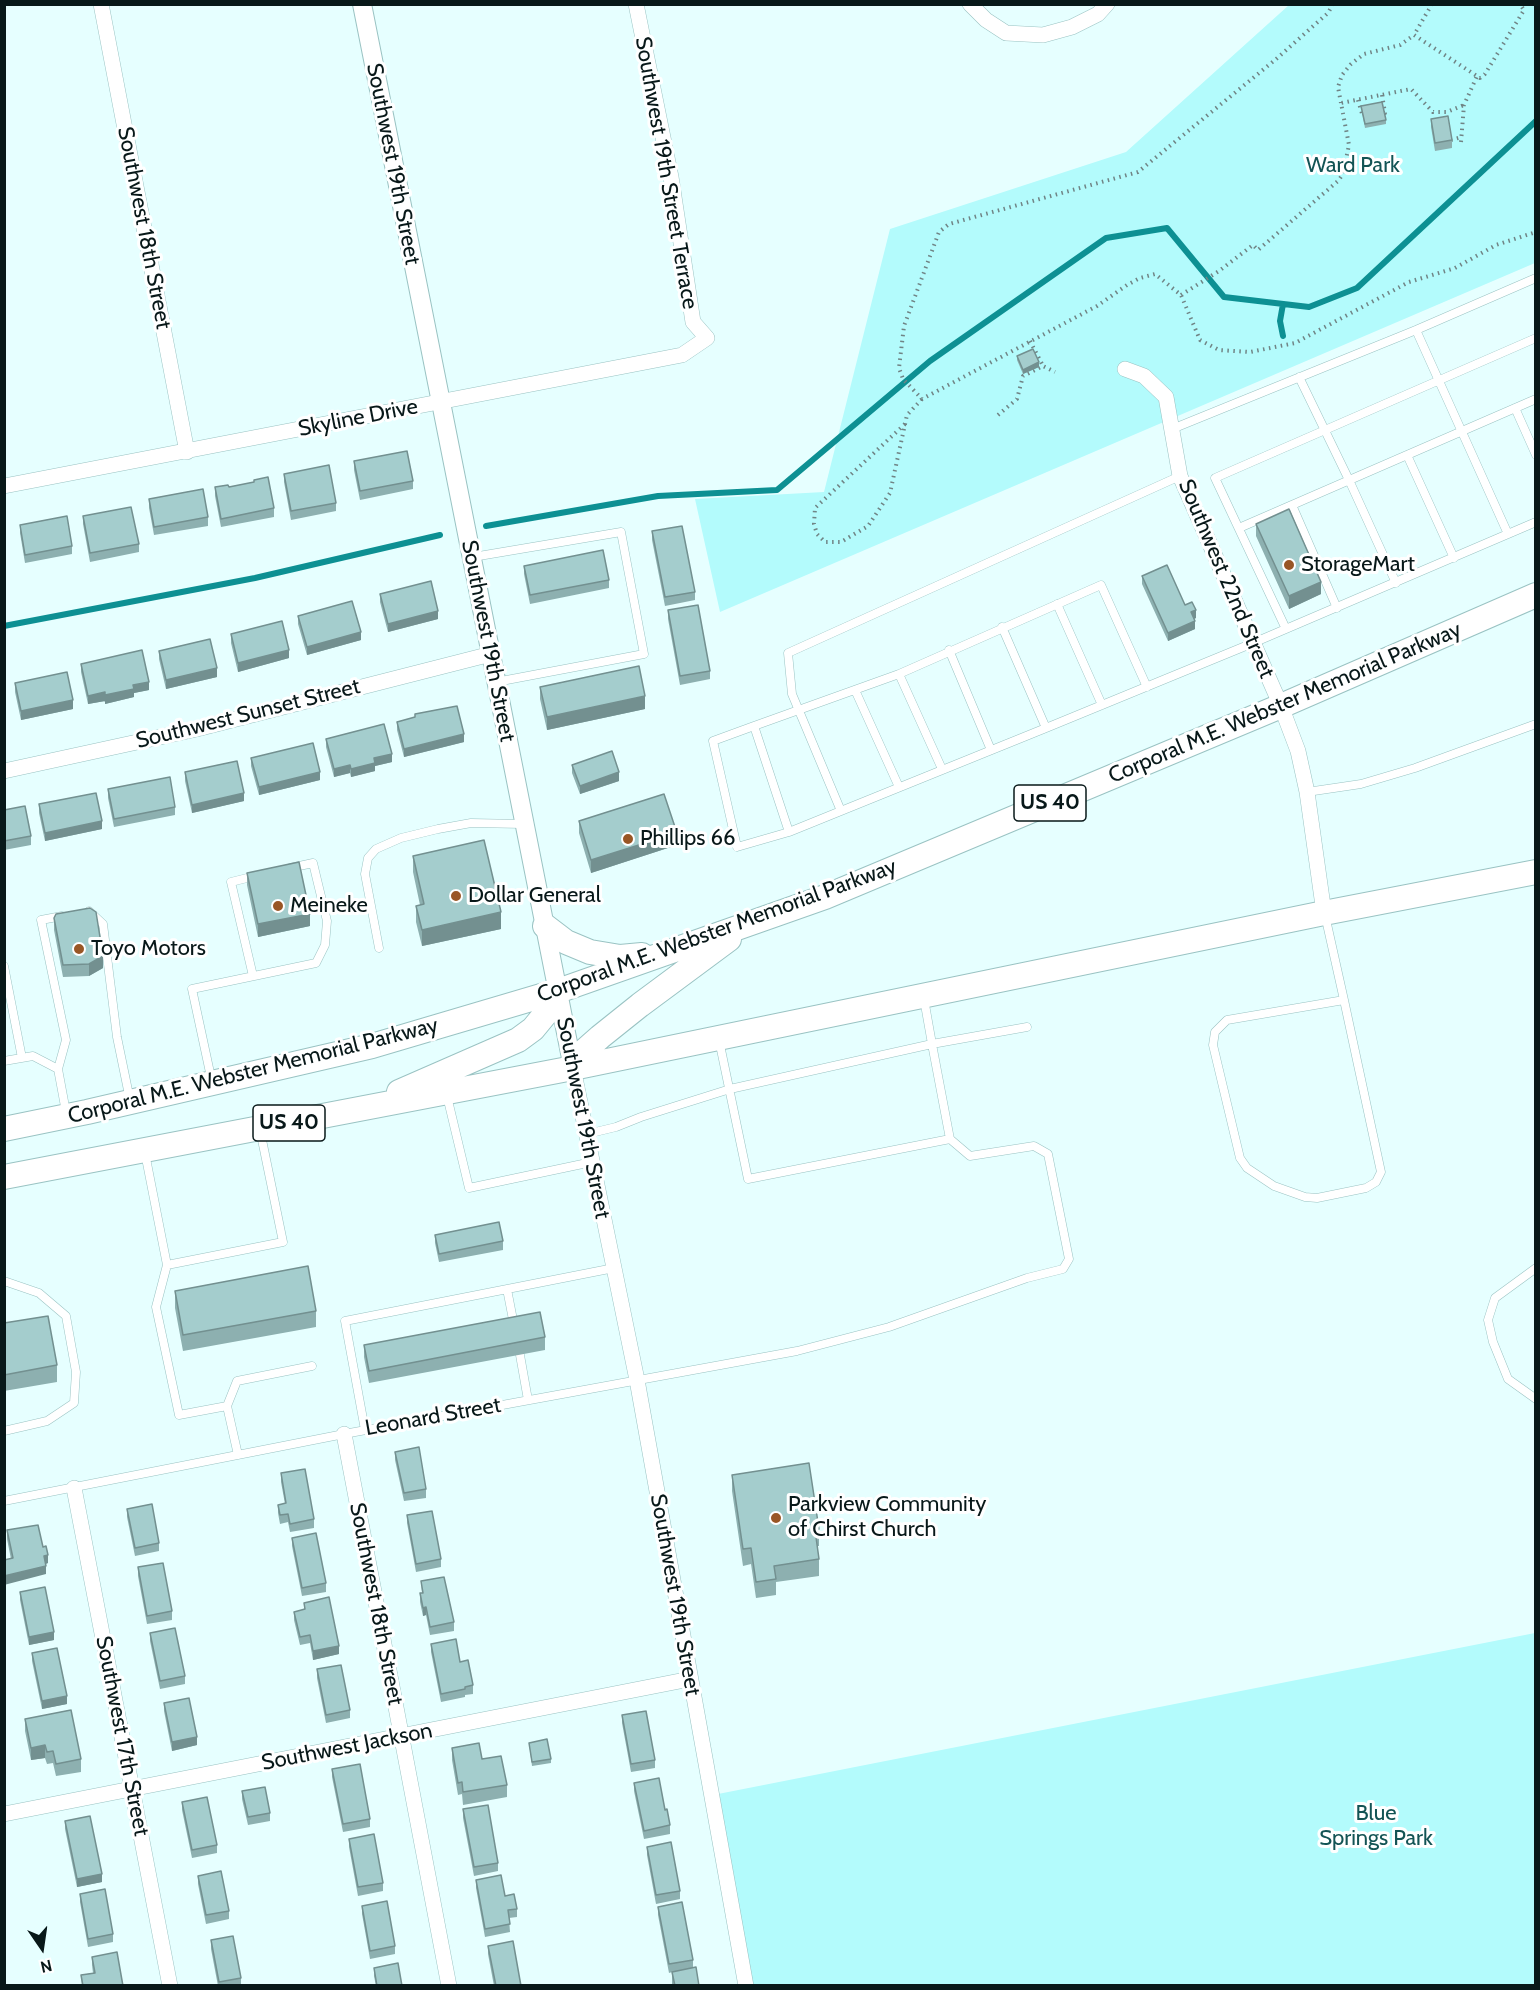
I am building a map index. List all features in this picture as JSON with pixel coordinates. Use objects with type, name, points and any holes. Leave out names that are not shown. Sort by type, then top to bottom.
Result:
[{"type":"main road","name":"Corporal M.E. Webster Memorial Parkway","points":[[4,1129],[372,1046],[558,991],[674,951],[825,897],[1281,706],[1536,595]]},
{"type":"main road","name":"US 40","points":[[4,1177],[573,1068],[1536,872]]},
{"type":"main road","points":[[573,1068],[583,1052],[600,1037],[748,924]]},
{"type":"main road","points":[[545,926],[566,942],[590,952],[620,957],[674,951]]},
{"type":"main road","points":[[364,1108],[518,1040],[533,1029],[547,1012],[558,991]]},
{"type":"street","name":"Southwest 18th Street","points":[[101,4],[187,452]]},
{"type":"street","name":"Southwest 19th Street","points":[[362,4],[637,1380],[746,1986]]},
{"type":"street","name":"Southwest 19th Street Terrace","points":[[636,4],[671,177],[693,322],[707,338]]},
{"type":"street","points":[[970,4],[986,20],[1006,33],[1042,35],[1071,27],[1103,9]]},
{"type":"street","name":"Skyline Drive","points":[[4,486],[682,355],[707,338]]},
{"type":"street","name":"Southwest 22nd Street","points":[[1125,369],[1144,376],[1166,397],[1180,476],[1281,706],[1298,751],[1307,792],[1324,914]]},
{"type":"street","name":"Southwest Sunset Street","points":[[4,771],[197,729],[491,654]]},
{"type":"street","name":"Southwest 18th Street","points":[[344,1434],[449,1986]]},
{"type":"street","name":"Southwest 17th Street","points":[[74,1488],[170,1986]]},
{"type":"street","name":"Southwest Jackson","points":[[4,1814],[690,1679]]},
{"type":"lane","points":[[1172,429],[1416,330],[1536,278]]},
{"type":"lane","points":[[1416,330],[1508,534]]},
{"type":"lane","points":[[1286,629],[1215,478],[1536,338]]},
{"type":"lane","points":[[1299,377],[1396,583]]},
{"type":"lane","points":[[1239,528],[1536,399]]},
{"type":"lane","points":[[1515,408],[1536,455]]},
{"type":"lane","points":[[1407,455],[1454,558]]},
{"type":"lane","points":[[841,811],[792,693],[788,653],[1180,476]]},
{"type":"lane","points":[[1292,505],[1337,608]]},
{"type":"lane","points":[[1147,687],[1101,585],[949,650],[899,674],[713,741],[737,847],[789,832],[1147,687],[1536,522]]},
{"type":"lane","points":[[471,557],[621,532],[644,654],[496,682]]},
{"type":"lane","points":[[1057,604],[1102,705]]},
{"type":"lane","points":[[1002,627],[1046,728]]},
{"type":"lane","points":[[949,650],[991,750]]},
{"type":"lane","points":[[899,674],[942,769]]},
{"type":"lane","points":[[855,690],[900,787]]},
{"type":"lane","points":[[1307,792],[1361,784],[1416,768],[1536,724]]},
{"type":"lane","points":[[754,726],[789,832]]},
{"type":"lane","points":[[379,948],[365,874],[368,858],[376,849],[401,838],[471,823],[525,824]]},
{"type":"lane","points":[[212,1083],[192,990],[316,963],[325,945],[327,921],[313,863],[282,870]]},
{"type":"lane","points":[[253,976],[231,882],[262,875]]},
{"type":"lane","points":[[80,913],[89,911],[103,924],[117,1037],[131,1102]]},
{"type":"lane","points":[[1324,914],[1344,1000],[1381,1172],[1376,1182],[1366,1188],[1317,1198],[1305,1197],[1274,1186],[1247,1168],[1240,1158],[1213,1046],[1215,1032],[1227,1020],[1344,1000]]},
{"type":"lane","points":[[67,1116],[58,1069],[66,1040],[40,920],[70,915]]},
{"type":"lane","points":[[4,966],[22,1058]]},
{"type":"lane","points":[[719,1038],[748,1179],[950,1138],[924,996]]},
{"type":"lane","points":[[587,1134],[616,1127],[730,1089],[932,1044],[1027,1027]]},
{"type":"lane","points":[[4,1061],[33,1056],[58,1069]]},
{"type":"lane","points":[[446,1092],[469,1188],[592,1162]]},
{"type":"lane","points":[[167,1265],[283,1242],[260,1128]]},
{"type":"lane","name":"Leonard Street","points":[[4,1501],[365,1430],[797,1351],[889,1327],[1027,1278],[1063,1269],[1069,1259],[1048,1154],[1034,1146],[970,1156],[950,1138]]},
{"type":"lane","points":[[145,1150],[167,1265],[156,1307],[179,1415],[227,1406]]},
{"type":"lane","points":[[365,1430],[345,1322],[614,1268]]},
{"type":"lane","points":[[1536,1268],[1495,1298],[1488,1320],[1493,1342],[1508,1379],[1536,1399]]},
{"type":"lane","points":[[4,1281],[39,1293],[66,1316],[76,1372],[74,1404],[47,1421],[4,1431]]},
{"type":"lane","points":[[507,1289],[515,1329]]},
{"type":"lane","points":[[519,1355],[528,1400]]},
{"type":"lane","points":[[238,1455],[227,1406],[237,1381],[312,1366]]},
{"type":"path","points":[[922,399],[903,379],[899,368],[904,326],[939,232],[949,224],[1138,172],[1275,60],[1328,13],[1333,4]]},
{"type":"path","points":[[1180,295],[1219,271],[1253,244],[1258,250],[1338,181],[1343,174],[1349,145],[1338,87],[1342,75],[1364,54],[1400,45],[1414,36],[1432,4]]},
{"type":"path","points":[[1414,36],[1480,78],[1485,74],[1524,10],[1520,4]]},
{"type":"path","points":[[1451,140],[1462,140],[1464,105],[1477,76]]},
{"type":"path","points":[[1341,103],[1411,89],[1433,112],[1448,112],[1464,105]]},
{"type":"path","points":[[1382,95],[1384,113]]},
{"type":"path","points":[[1358,100],[1362,117]]},
{"type":"path","points":[[905,424],[815,508],[814,524],[817,534],[825,543],[841,542],[867,526],[890,493],[907,415],[922,399],[1097,306],[1140,278],[1155,274],[1180,295],[1200,340],[1218,350],[1250,352],[1295,343],[1409,282],[1455,268],[1496,245],[1536,232]]},
{"type":"path","points":[[1030,341],[1043,366],[1055,372]]},
{"type":"path","points":[[998,415],[1017,399],[1023,376],[1043,366]]},
{"type":"green space","name":"Ward Park","points":[[1289,5],[1535,5],[1535,263],[720,612],[695,499],[824,492],[890,229],[1126,152]]},
{"type":"green space","name":"Blue Springs Park","points":[[1535,1633],[1535,1985],[746,1985],[713,1795]]},
{"type":"building","points":[[1382,102],[1386,120],[1365,124],[1361,106]]},
{"type":"building","points":[[1448,116],[1452,140],[1435,143],[1431,119]]},
{"type":"building","points":[[1033,349],[1039,362],[1023,370],[1017,356]]},
{"type":"building","points":[[407,451],[413,481],[360,491],[354,461]]},
{"type":"building","points":[[329,465],[336,503],[291,511],[284,474]]},
{"type":"building","points":[[268,477],[274,508],[221,519],[215,487],[228,485],[229,487]]},
{"type":"building","points":[[203,489],[208,517],[154,527],[149,499]]},
{"type":"building","points":[[131,507],[139,544],[90,553],[83,516]]},
{"type":"building","name":"StorageMart","points":[[1289,509],[1321,582],[1289,596],[1256,524]]},
{"type":"building","points":[[67,516],[72,546],[25,555],[20,525]]},
{"type":"building","points":[[682,526],[695,592],[665,597],[652,531]]},
{"type":"building","points":[[603,550],[609,580],[530,595],[524,566]]},
{"type":"building","points":[[1167,565],[1185,605],[1192,602],[1196,610],[1191,612],[1195,621],[1168,633],[1142,576]]},
{"type":"building","points":[[431,581],[438,611],[388,624],[380,594]]},
{"type":"building","points":[[352,601],[361,632],[307,647],[298,616]]},
{"type":"building","points":[[698,605],[710,671],[680,676],[668,610]]},
{"type":"building","points":[[282,621],[289,650],[238,663],[231,634]]},
{"type":"building","points":[[210,639],[217,668],[166,680],[159,651]]},
{"type":"building","points":[[142,650],[149,682],[133,685],[134,689],[88,696],[81,664]]},
{"type":"building","points":[[639,666],[645,696],[547,717],[540,687]]},
{"type":"building","points":[[67,672],[73,700],[21,711],[15,683]]},
{"type":"building","points":[[457,706],[464,734],[404,749],[397,722],[415,717],[415,714]]},
{"type":"building","points":[[384,724],[392,754],[374,758],[375,763],[351,769],[350,765],[334,769],[326,739]]},
{"type":"building","points":[[313,743],[320,772],[259,787],[251,758]]},
{"type":"building","points":[[612,751],[619,772],[580,786],[572,765]]},
{"type":"building","points":[[237,761],[244,793],[192,805],[185,772]]},
{"type":"building","points":[[170,777],[175,807],[114,819],[108,789]]},
{"type":"building","points":[[96,793],[102,821],[45,833],[39,804]]},
{"type":"building","name":"Phillips 66","points":[[664,794],[677,833],[591,860],[579,821]]},
{"type":"building","points":[[25,806],[31,836],[4,841],[4,810]]},
{"type":"building","name":"Dollar General","points":[[484,840],[501,912],[422,930],[416,906],[424,904],[413,856]]},
{"type":"building","name":"Meineke","points":[[299,862],[310,914],[258,924],[247,873]]},
{"type":"building","name":"Toyo Motors","points":[[90,908],[96,912],[103,956],[89,964],[63,965],[54,918],[56,914]]},
{"type":"building","points":[[499,1222],[503,1241],[439,1254],[435,1235]]},
{"type":"building","points":[[308,1266],[316,1311],[183,1335],[175,1291]]},
{"type":"building","points":[[540,1312],[545,1337],[369,1371],[364,1345]]},
{"type":"building","points":[[48,1316],[57,1365],[4,1375],[4,1323]]},
{"type":"building","points":[[419,1447],[426,1489],[404,1493],[395,1452]]},
{"type":"building","name":"Parkview Community of Chirst Church","points":[[809,1463],[819,1529],[815,1530],[819,1559],[774,1566],[776,1579],[756,1582],[751,1548],[743,1549],[732,1475]]},
{"type":"building","points":[[305,1469],[314,1519],[290,1524],[288,1514],[280,1515],[278,1505],[286,1503],[281,1473]]},
{"type":"building","points":[[152,1504],[159,1543],[135,1548],[127,1509]]},
{"type":"building","points":[[432,1511],[441,1559],[416,1564],[407,1515]]},
{"type":"building","points":[[38,1525],[43,1547],[46,1546],[48,1555],[44,1556],[46,1566],[4,1576],[4,1560],[13,1558],[7,1530]]},
{"type":"building","points":[[316,1533],[326,1583],[302,1588],[292,1538]]},
{"type":"building","points":[[163,1563],[172,1611],[147,1616],[138,1567]]},
{"type":"building","points":[[444,1577],[454,1622],[430,1627],[426,1607],[423,1608],[420,1593],[423,1593],[421,1581]]},
{"type":"building","points":[[45,1587],[54,1632],[29,1637],[20,1592]]},
{"type":"building","points":[[329,1597],[339,1646],[313,1651],[310,1635],[300,1637],[294,1612],[305,1609],[304,1603]]},
{"type":"building","points":[[175,1628],[185,1676],[160,1681],[150,1633]]},
{"type":"building","points":[[456,1639],[460,1662],[468,1660],[473,1685],[441,1694],[431,1644]]},
{"type":"building","points":[[57,1648],[67,1696],[42,1701],[32,1653]]},
{"type":"building","points":[[341,1665],[350,1710],[326,1715],[317,1669]]},
{"type":"building","points":[[189,1698],[197,1737],[172,1742],[164,1703]]},
{"type":"building","points":[[71,1710],[81,1759],[56,1764],[53,1751],[47,1752],[45,1745],[31,1748],[25,1719]]},
{"type":"building","points":[[646,1711],[655,1760],[631,1764],[622,1715]]},
{"type":"building","points":[[547,1739],[551,1759],[532,1762],[529,1743]]},
{"type":"building","points":[[479,1743],[482,1759],[501,1756],[507,1785],[463,1792],[462,1782],[458,1783],[452,1748]]},
{"type":"building","points":[[360,1764],[370,1819],[343,1824],[332,1769]]},
{"type":"building","points":[[659,1778],[670,1825],[644,1831],[634,1783]]},
{"type":"building","points":[[265,1787],[270,1813],[248,1817],[242,1791]]},
{"type":"building","points":[[207,1797],[217,1845],[192,1850],[182,1802]]},
{"type":"building","points":[[488,1805],[498,1863],[474,1867],[463,1809]]},
{"type":"building","points":[[90,1816],[102,1874],[77,1879],[65,1821]]},
{"type":"building","points":[[374,1834],[383,1883],[358,1887],[349,1839]]},
{"type":"building","points":[[671,1842],[680,1891],[656,1895],[647,1847]]},
{"type":"building","points":[[221,1871],[229,1911],[206,1915],[198,1876]]},
{"type":"building","points":[[501,1875],[505,1896],[514,1894],[517,1909],[508,1910],[510,1924],[485,1929],[476,1880]]},
{"type":"building","points":[[105,1889],[113,1934],[88,1939],[80,1894]]},
{"type":"building","points":[[387,1901],[395,1946],[370,1951],[362,1906]]},
{"type":"building","points":[[682,1902],[693,1960],[669,1964],[658,1907]]},
{"type":"building","points":[[233,1936],[241,1978],[219,1982],[211,1940]]},
{"type":"building","points":[[513,1941],[521,1986],[496,1986],[488,1946]]},
{"type":"building","points":[[117,1952],[123,1986],[83,1986],[81,1975],[95,1973],[92,1957]]},
{"type":"building","points":[[398,1963],[402,1986],[377,1986],[374,1968]]},
{"type":"building","points":[[696,1967],[699,1986],[675,1986],[672,1972]]},
{"type":"waterway","points":[[486,526],[658,496],[777,490],[930,361],[1106,238],[1167,228],[1224,297],[1309,307],[1357,288],[1536,121]]},
{"type":"waterway","points":[[1283,304],[1280,321],[1283,336]]},
{"type":"waterway","points":[[4,626],[255,578],[440,535]]},
{"type":"place","name":"StorageMart","points":[[1289,565]]},
{"type":"place","name":"Phillips 66","points":[[628,839]]},
{"type":"place","name":"Dollar General","points":[[456,896]]},
{"type":"place","name":"Meineke","points":[[278,906]]},
{"type":"place","name":"Toyo Motors","points":[[79,949]]},
{"type":"place","name":"Parkview Community of Chirst Church","points":[[776,1518]]}]
